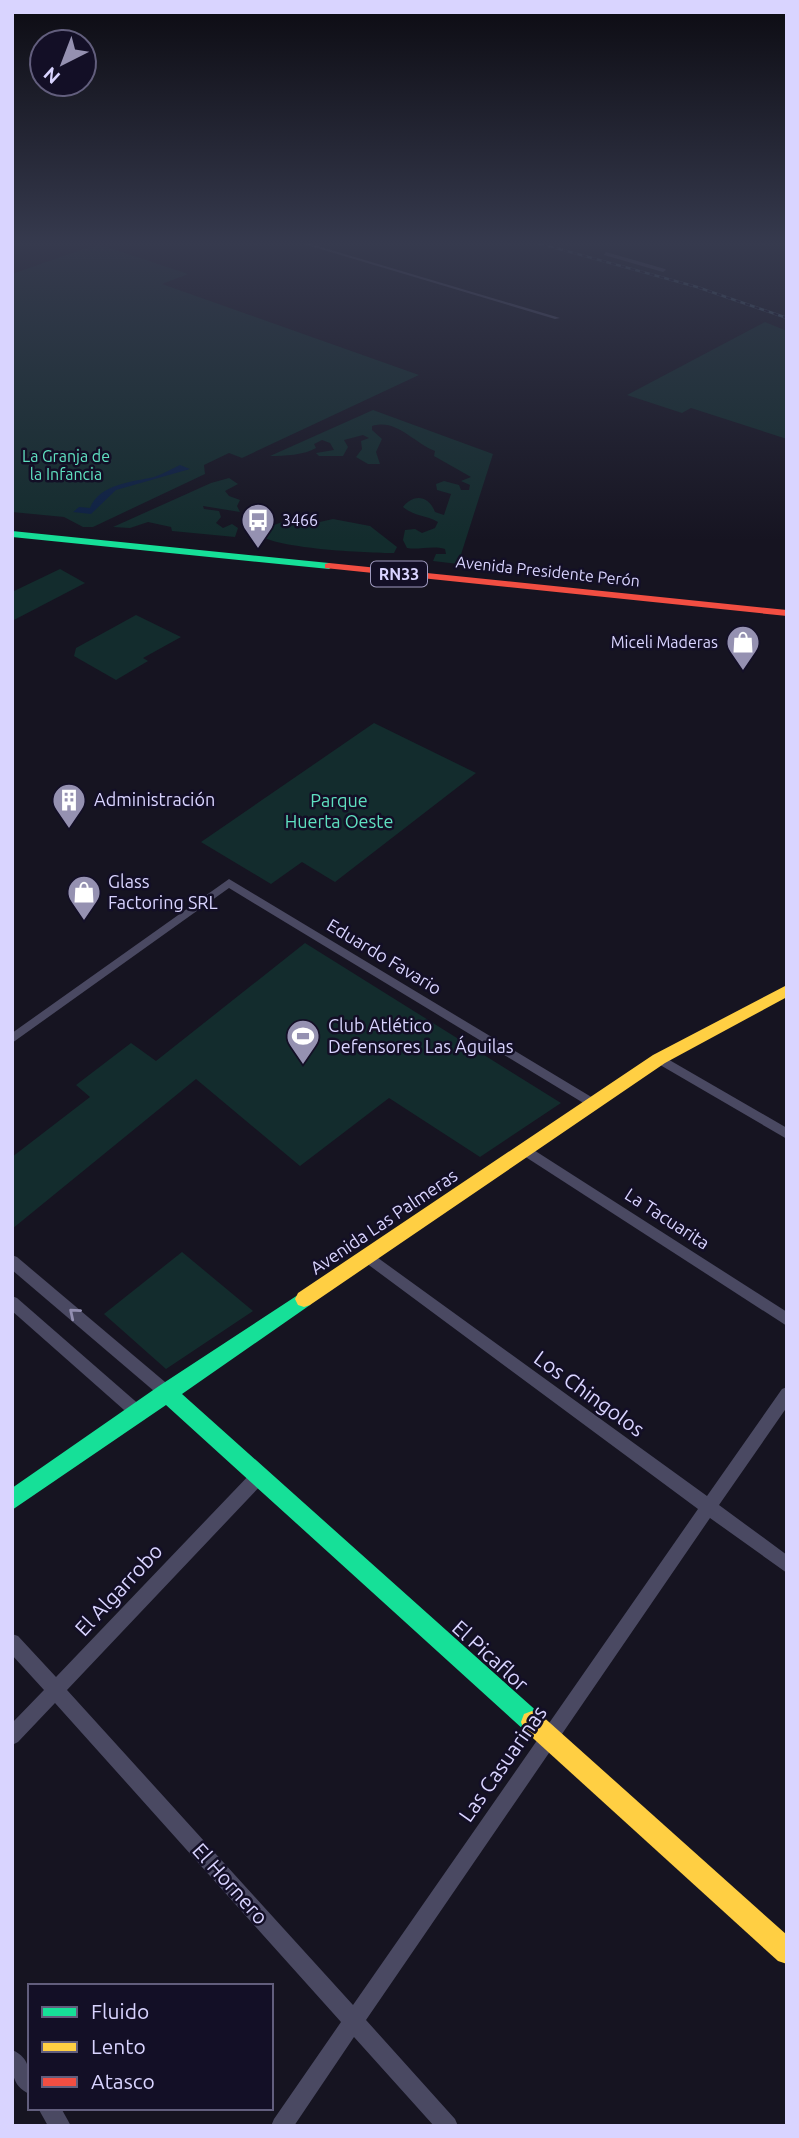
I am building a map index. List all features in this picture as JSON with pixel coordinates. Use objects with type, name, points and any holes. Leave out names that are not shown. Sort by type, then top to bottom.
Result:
[{"type":"main road","name":"Avenida Presidente Perón","points":[[12,528],[787,605]]},
{"type":"main road","name":"Avenida Presidente Perón","points":[[12,534],[787,613]]},
{"type":"main road","name":"Avenida Las Palmeras","points":[[12,1500],[166,1392],[659,1059],[787,990]]},
{"type":"main road","name":"El Picaflor","points":[[166,1392],[787,1952]]},
{"type":"street","name":"Eduardo Favario","points":[[12,1039],[229,883],[594,1104]]},
{"type":"street","points":[[659,1059],[787,1134]]},
{"type":"street","name":"La Tacuarita","points":[[526,1150],[787,1320]]},
{"type":"street","name":"Los Chingolos","points":[[367,1256],[787,1565]]},
{"type":"street","points":[[12,1261],[166,1392]]},
{"type":"street","points":[[12,1302],[137,1412]]},
{"type":"street","name":"Las Casuarinas","points":[[281,2126],[787,1394]]},
{"type":"street","name":"El Algarrobo","points":[[12,1736],[259,1476]]},
{"type":"street","name":"El Hornero","points":[[12,1642],[448,2126]]},
{"type":"street","points":[[12,2060],[28,2081]]},
{"type":"street","points":[[49,2110],[61,2126]]},
{"type":"green space","name":"La Granja de la Infancia","points":[[12,342],[325,342],[419,375],[242,458],[229,453],[204,465],[205,474],[93,527],[83,527],[64,517],[12,512]]},
{"type":"green space","points":[[728,342],[787,342],[787,439],[691,408],[682,413],[627,395]]},
{"type":"green space","points":[[373,410],[493,454],[458,564],[433,561],[436,554],[446,554],[445,549],[407,548],[403,540],[405,530],[415,529],[422,533],[435,528],[438,522],[403,507],[416,498],[421,498],[429,502],[435,512],[444,515],[451,494],[437,490],[436,484],[444,481],[459,485],[461,490],[469,490],[470,485],[461,481],[471,477],[434,456],[435,451],[405,432],[389,425],[372,426],[372,430],[382,439],[376,452],[380,464],[368,464],[356,457],[362,449],[361,441],[369,438],[363,435],[344,440],[348,447],[343,456],[319,456],[316,453],[334,450],[330,443],[322,440],[314,444],[316,448],[306,452],[270,456]]},
{"type":"green space","points":[[229,478],[238,484],[225,491],[229,496],[240,500],[237,506],[240,512],[203,506],[204,509],[219,511],[221,517],[216,523],[223,528],[232,524],[238,528],[235,537],[172,531],[171,527],[148,522],[130,528],[113,527],[211,483]]},
{"type":"green space","points":[[333,519],[370,526],[397,547],[394,553],[320,549],[279,542],[255,532],[285,521],[311,524]]},
{"type":"green space","points":[[60,569],[85,583],[12,621],[12,592]]},
{"type":"green space","points":[[136,615],[181,637],[143,658],[148,661],[116,680],[74,656],[76,648]]},
{"type":"green space","name":"Parque Huerta Oeste","points":[[374,723],[476,773],[335,882],[302,862],[271,884],[201,842]]},
{"type":"green space","points":[[305,943],[561,1103],[480,1157],[389,1098],[300,1166],[196,1079],[12,1229],[12,1157],[90,1097],[76,1085],[131,1043],[156,1061]]},
{"type":"green space","points":[[182,1252],[253,1311],[166,1369],[104,1314]]},
{"type":"water","points":[[180,465],[190,469],[116,490],[91,514],[73,512],[79,507],[90,508],[94,500],[108,489],[154,477]]},
{"type":"traffic: fast","points":[[12,534],[329,566]]},
{"type":"traffic: fast","points":[[12,1500],[304,1299]]},
{"type":"traffic: fast","points":[[166,1392],[532,1722]]},
{"type":"traffic: slow","points":[[304,1299],[659,1059],[787,990]]},
{"type":"traffic: slow","points":[[532,1722],[787,1952]]},
{"type":"traffic: jam","points":[[329,566],[787,613]]},
{"type":"place","name":"3466","points":[[258,550]]},
{"type":"place","name":"Miceli Maderas","points":[[743,672]]},
{"type":"place","name":"Administración","points":[[69,830]]},
{"type":"place","name":"Glass Factoring SRL","points":[[84,922]]},
{"type":"place","name":"Club Atlético Defensores Las Águilas","points":[[303,1066]]}]
